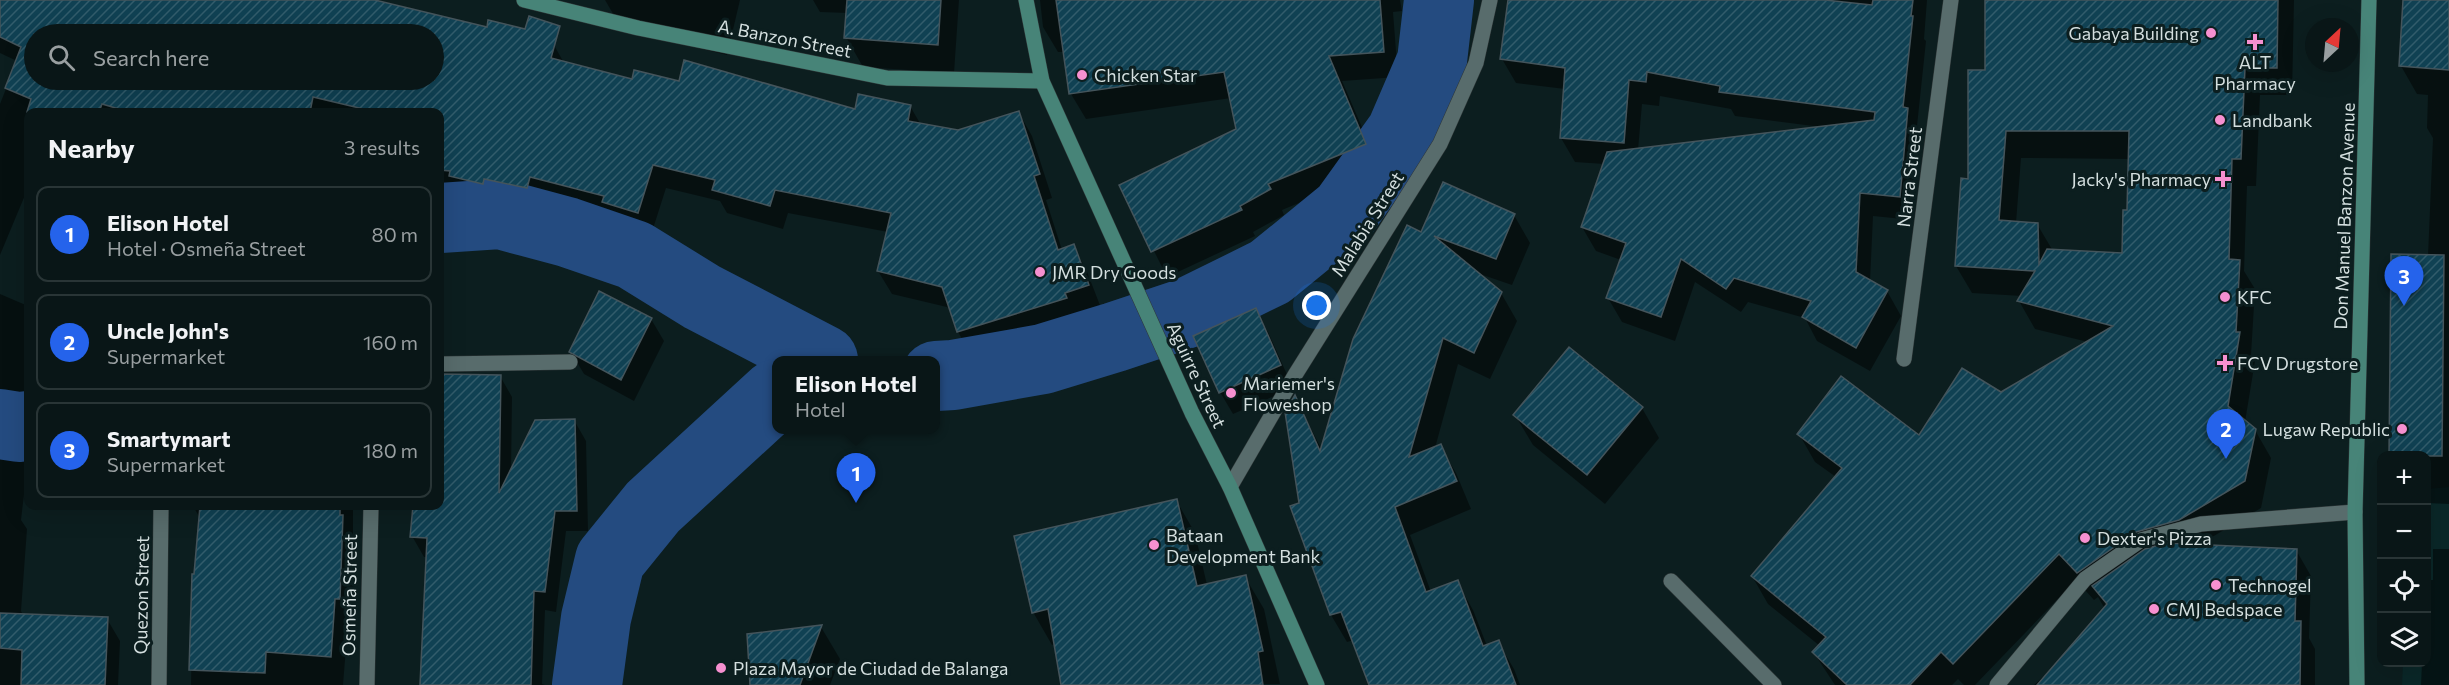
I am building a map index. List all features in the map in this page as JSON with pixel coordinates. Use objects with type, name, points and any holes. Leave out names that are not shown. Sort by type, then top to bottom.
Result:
[{"type":"main road","name":"A. Banzon Street","points":[[524,0],[638,28],[887,78],[1042,81]]},
{"type":"main road","name":"Aguirre Street","points":[[1026,0],[1042,81],[1192,414],[1230,487],[1317,685]]},
{"type":"main road","name":"Don Manuel Banzon Avenue","points":[[2357,685],[2355,512],[2369,0]]},
{"type":"street","name":"Malabia Street","points":[[1230,487],[1295,375],[1440,144],[1476,63],[1490,0]]},
{"type":"street","name":"Narra Street","points":[[1904,359],[1951,0]]},
{"type":"street","points":[[444,364],[570,362]]},
{"type":"street","name":"Quezon Street","points":[[159,685],[161,510]]},
{"type":"street","name":"Osmeña Street","points":[[367,685],[371,510]]},
{"type":"street","points":[[1998,685],[2085,579],[2141,540],[2201,524],[2355,512]]},
{"type":"street","points":[[1671,581],[1774,685]]},
{"type":"shaded area","points":[[2449,487],[2449,685],[2402,685],[2403,667],[2431,667],[2431,489]]},
{"type":"building","points":[[0,0],[375,0],[487,27],[488,20],[525,29],[529,16],[560,26],[551,58],[632,79],[634,70],[679,81],[684,60],[855,109],[858,94],[911,105],[908,121],[958,130],[1019,111],[1040,174],[1034,176],[1058,250],[1074,244],[1089,285],[1065,293],[1067,298],[957,332],[942,287],[877,271],[891,213],[775,190],[770,206],[712,190],[715,180],[653,165],[638,213],[602,202],[604,196],[530,177],[527,188],[484,179],[483,184],[449,176],[450,171],[444,170],[444,108],[359,108],[313,97],[311,108],[116,108],[102,104],[100,108],[28,108],[31,99],[5,88],[21,47],[0,37]]},
{"type":"building","points":[[847,0],[941,0],[938,45],[844,38]]},
{"type":"building","points":[[1056,0],[1380,0],[1384,52],[1329,56],[1366,144],[1268,184],[1271,189],[1240,206],[1242,210],[1151,252],[1119,185],[1236,129],[1224,72],[1069,94]]},
{"type":"building","points":[[1508,0],[1825,0],[1872,5],[1873,0],[1913,0],[1903,107],[1908,108],[1900,197],[1860,193],[1856,272],[1888,290],[1856,348],[1802,317],[1811,301],[1734,278],[1726,289],[1681,259],[1661,317],[1606,298],[1626,243],[1581,227],[1607,152],[1874,120],[1875,112],[1719,92],[1720,86],[1647,72],[1646,82],[1629,80],[1624,143],[1560,138],[1565,68],[1500,59]]},
{"type":"building","points":[[1985,0],[2278,0],[2277,68],[2245,68],[2241,159],[2232,159],[2229,259],[2240,260],[2236,332],[2240,332],[2228,406],[2256,429],[2245,481],[2179,520],[2136,532],[2077,573],[2059,554],[1953,664],[1941,652],[1910,685],[1847,685],[1812,652],[1826,637],[1751,576],[1842,468],[1797,434],[1841,376],[1919,435],[1962,368],[2001,392],[2113,326],[2017,301],[2035,271],[1955,266],[1961,178],[1968,179],[1968,70],[1985,70]],"holes":[[[2006,131],[2129,131],[2127,210],[2123,210],[2122,253],[2047,249],[2039,264],[2038,223],[1999,220]]]},
{"type":"building","points":[[2403,0],[2449,0],[2449,70],[2399,66]]},
{"type":"building","points":[[1443,182],[1515,214],[1496,259],[1434,236],[1502,292],[1474,353],[1443,338],[1409,457],[1441,444],[1457,481],[1395,507],[1426,592],[1458,580],[1483,646],[1499,640],[1516,685],[1369,685],[1341,612],[1330,615],[1290,506],[1299,503],[1285,412],[1295,395],[1320,451],[1353,339],[1407,225],[1421,232]]},
{"type":"building","points":[[2391,254],[2444,255],[2442,456],[2431,456],[2431,451],[2389,451]]},
{"type":"building","points":[[599,291],[652,318],[621,380],[569,352]]},
{"type":"building","points":[[1256,308],[1281,365],[1219,393],[1193,336]]},
{"type":"building","points":[[1569,347],[1643,407],[1587,475],[1513,415]]},
{"type":"building","points":[[444,374],[501,375],[499,493],[535,420],[575,419],[577,511],[555,511],[545,592],[534,591],[531,685],[420,685],[427,538],[410,537],[413,510],[444,510]]},
{"type":"building","points":[[1177,499],[1197,586],[1246,575],[1263,651],[1258,652],[1263,685],[1061,685],[1048,609],[1032,613],[1014,536]]},
{"type":"building","points":[[200,510],[340,510],[340,515],[343,515],[340,599],[335,599],[331,657],[266,652],[265,673],[189,670],[192,574],[194,574]]},
{"type":"building","points":[[2166,543],[2297,549],[2295,621],[2301,621],[2300,685],[2037,685],[2107,604],[2092,586],[2145,549]]},
{"type":"building","points":[[0,613],[108,617],[105,685],[21,685],[22,650],[0,648]]},
{"type":"building","points":[[822,625],[800,685],[750,685],[747,634]]},
{"type":"waterway","points":[[940,376],[1043,359],[1115,337],[1187,313],[1270,272],[1345,211],[1401,133],[1432,61],[1439,0]]},
{"type":"waterway","points":[[444,218],[500,214],[567,232],[634,255],[702,297],[815,356]]},
{"type":"waterway","points":[[587,685],[596,618],[610,560],[653,507],[772,398]]},
{"type":"waterway","points":[[0,424],[24,426]]},
{"type":"place","name":"Gabaya Building","points":[[2211,33]]},
{"type":"place","name":"ALT Pharmacy","points":[[2255,42]]},
{"type":"place","name":"Chicken Star","points":[[1082,75]]},
{"type":"place","name":"Landbank","points":[[2220,120]]},
{"type":"place","name":"Jacky's Pharmacy","points":[[2223,179]]},
{"type":"place","name":"JMR Dry Goods","points":[[1040,272]]},
{"type":"place","name":"KFC","points":[[2225,297]]},
{"type":"place","name":"Smartymart","points":[[2404,306]]},
{"type":"place","name":"FCV Drugstore","points":[[2225,363]]},
{"type":"place","name":"Mariemer's Floweshop","points":[[1231,393]]},
{"type":"place","name":"Lugaw Republic","points":[[2402,429]]},
{"type":"place","name":"Uncle John's","points":[[2226,459]]},
{"type":"place","name":"Elison Hotel","points":[[856,503]]},
{"type":"place","name":"Dexter's Pizza","points":[[2085,538]]},
{"type":"place","name":"Bataan Development Bank","points":[[1154,545]]},
{"type":"place","name":"Technogel","points":[[2216,585]]},
{"type":"place","name":"CMJ Bedspace","points":[[2154,609]]},
{"type":"place","name":"Plaza Mayor de Ciudad de Balanga","points":[[721,668]]}]
